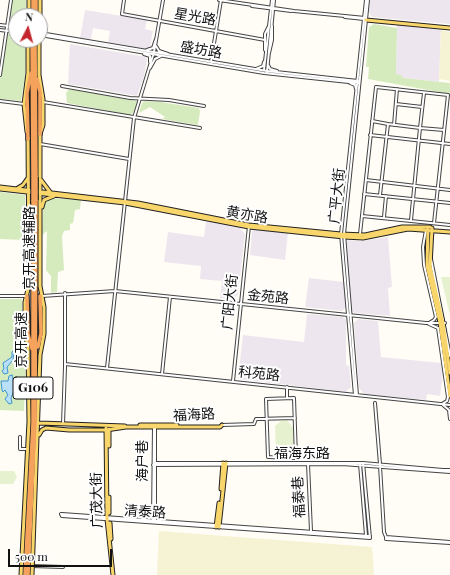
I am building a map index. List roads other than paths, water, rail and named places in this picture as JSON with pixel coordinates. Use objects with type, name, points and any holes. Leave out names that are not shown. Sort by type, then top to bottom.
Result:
[{"type":"highway","name":"G106","points":[[33,48],[34,64]]},
{"type":"highway","name":"G106","points":[[34,177],[35,48]]},
{"type":"highway","points":[[34,64],[40,92],[40,134]]},
{"type":"highway","points":[[28,139],[27,93],[34,64]]},
{"type":"highway","name":"京开高速","points":[[23,575],[27,561],[35,356],[34,177]]},
{"type":"highway","points":[[27,296],[28,334],[35,356]]},
{"type":"highway","points":[[35,356],[41,333],[40,296]]},
{"type":"highway","name":"京开高速","points":[[27,561],[30,575]]},
{"type":"main road","points":[[365,19],[450,28]]},
{"type":"main road","name":"京开高速辅路","points":[[28,48],[28,73],[24,104],[25,122],[34,177],[40,191],[40,296],[44,307],[44,334],[40,355],[39,423],[32,566],[30,575]]},
{"type":"main road","name":"京开高速辅路","points":[[23,575],[29,357],[25,327],[25,302],[27,296],[28,186],[34,177],[40,144],[40,134],[43,125],[43,102],[39,75],[39,48]]},
{"type":"main road","points":[[17,188],[34,177],[51,192]]},
{"type":"main road","points":[[0,187],[17,188],[28,191]]},
{"type":"main road","points":[[0,187],[40,191]]},
{"type":"main road","name":"黄亦路","points":[[40,191],[126,202],[249,226],[363,238],[402,230],[430,229]]},
{"type":"main road","name":"黄亦路","points":[[40,191],[56,195],[126,202]]},
{"type":"main road","points":[[40,212],[44,200],[56,195]]},
{"type":"main road","name":"黄亦路","points":[[343,236],[360,235],[402,227],[450,231]]},
{"type":"main road","points":[[430,229],[427,247],[427,261],[433,292],[443,323],[442,334],[450,396]]},
{"type":"main road","points":[[430,229],[430,268],[443,323],[449,357],[450,373]]},
{"type":"main road","name":"福海路","points":[[39,423],[108,427],[222,425]]},
{"type":"main road","name":"福海路","points":[[38,436],[42,430],[46,428],[65,430],[108,427]]},
{"type":"main road","name":"广茂大街","points":[[108,427],[108,528],[114,575]]},
{"type":"main road","points":[[218,526],[224,464]]},
{"type":"main road","name":"广茂大街","points":[[108,518],[111,534],[114,575]]},
{"type":"street","name":"星光路","points":[[124,0],[122,14],[265,40]]},
{"type":"street","points":[[107,368],[134,118],[154,53],[163,0]]},
{"type":"street","points":[[211,63],[220,0],[294,11],[365,19]]},
{"type":"street","points":[[255,69],[263,66],[266,58],[273,0]]},
{"type":"street","name":"广平大街","points":[[343,236],[367,0]]},
{"type":"street","name":"广平大街","points":[[356,395],[343,236],[356,92],[365,19]]},
{"type":"street","points":[[270,24],[265,40],[268,61],[270,69],[280,73]]},
{"type":"street","points":[[0,30],[8,30],[0,75]]},
{"type":"street","name":"盛坊路","points":[[48,35],[143,50],[164,56],[255,69],[265,72],[358,82]]},
{"type":"street","name":"盛坊路","points":[[48,35],[265,72],[358,82]]},
{"type":"street","points":[[143,50],[153,48],[157,38]]},
{"type":"street","points":[[156,42],[159,51],[169,55]]},
{"type":"street","points":[[138,51],[149,55],[150,66]]},
{"type":"street","points":[[149,69],[155,59],[164,56]]},
{"type":"street","points":[[265,72],[266,58]]},
{"type":"street","points":[[265,72],[268,61]]},
{"type":"street","points":[[348,80],[356,77],[359,70]]},
{"type":"street","points":[[343,81],[354,84],[356,92]]},
{"type":"street","points":[[62,86],[140,99],[169,100],[204,106]]},
{"type":"street","points":[[360,235],[372,121],[374,87],[448,95],[434,223]]},
{"type":"street","points":[[394,125],[397,89]]},
{"type":"street","points":[[411,220],[424,92]]},
{"type":"street","points":[[0,102],[24,104]]},
{"type":"street","points":[[43,102],[200,128]]},
{"type":"street","points":[[396,104],[423,107]]},
{"type":"street","points":[[372,121],[394,125],[444,130]]},
{"type":"street","points":[[380,195],[388,124]]},
{"type":"street","points":[[370,135],[450,144]]},
{"type":"street","points":[[40,144],[129,160]]},
{"type":"street","points":[[366,180],[450,190]]},
{"type":"street","points":[[28,186],[40,191]]},
{"type":"street","points":[[364,194],[450,203]]},
{"type":"street","points":[[384,217],[386,196]]},
{"type":"street","points":[[28,197],[40,198]]},
{"type":"street","points":[[362,216],[384,217],[450,225]]},
{"type":"street","name":"广阳大街","points":[[232,382],[249,226]]},
{"type":"street","points":[[429,323],[436,319],[423,256],[430,229]]},
{"type":"street","points":[[430,229],[434,274],[449,357]]},
{"type":"street","points":[[423,256],[427,247]]},
{"type":"street","points":[[430,268],[434,274]]},
{"type":"street","points":[[427,278],[432,286]]},
{"type":"street","name":"金苑路","points":[[40,296],[65,293],[115,291],[426,323],[443,323]]},
{"type":"street","points":[[432,301],[433,292]]},
{"type":"street","points":[[63,425],[65,293]]},
{"type":"street","points":[[0,296],[27,296]]},
{"type":"street","points":[[439,296],[439,306]]},
{"type":"street","points":[[162,374],[170,297]]},
{"type":"street","points":[[426,323],[438,328],[442,334]]},
{"type":"street","points":[[438,328],[447,391]]},
{"type":"street","name":"科苑路","points":[[65,364],[450,404]]},
{"type":"street","points":[[444,372],[448,379]]},
{"type":"street","points":[[448,384],[447,399],[440,404],[449,410],[450,419]]},
{"type":"street","points":[[287,387],[287,398]]},
{"type":"street","points":[[287,398],[294,398],[296,458],[268,458],[266,399],[287,398]]},
{"type":"street","points":[[375,403],[384,532],[386,537],[450,543]]},
{"type":"street","points":[[222,425],[254,424],[256,419],[295,418]]},
{"type":"street","name":"海户巷","points":[[154,521],[155,427]]},
{"type":"street","points":[[20,437],[20,449],[27,449]]},
{"type":"street","points":[[285,458],[286,463]]},
{"type":"street","name":"福海东路","points":[[154,464],[308,463]]},
{"type":"street","name":"福泰巷","points":[[308,463],[311,532]]},
{"type":"street","name":"福海东路","points":[[224,464],[362,464],[450,472]]},
{"type":"street","points":[[362,464],[368,537]]},
{"type":"street","points":[[97,516],[105,514],[108,506]]},
{"type":"street","points":[[108,506],[112,515],[120,519]]},
{"type":"street","name":"清泰路","points":[[108,518],[61,514],[62,516],[154,521],[368,537]]},
{"type":"street","points":[[94,518],[104,520],[108,528]]},
{"type":"street","points":[[111,534],[112,523],[120,519]]},
{"type":"street","name":"清泰路","points":[[218,526],[368,537]]},
{"type":"street","points":[[32,566],[63,567]]},
{"type":"water","points":[[19,324],[21,346],[19,351],[14,352],[13,360],[7,367],[8,373],[4,374],[2,371],[4,369],[3,363],[12,357],[12,352],[18,346],[19,339],[14,333]]},
{"type":"water","points":[[12,375],[15,388],[11,398],[12,403],[9,404],[5,399],[8,395],[5,390],[3,392],[2,390],[1,381],[8,381],[9,376]]}]
